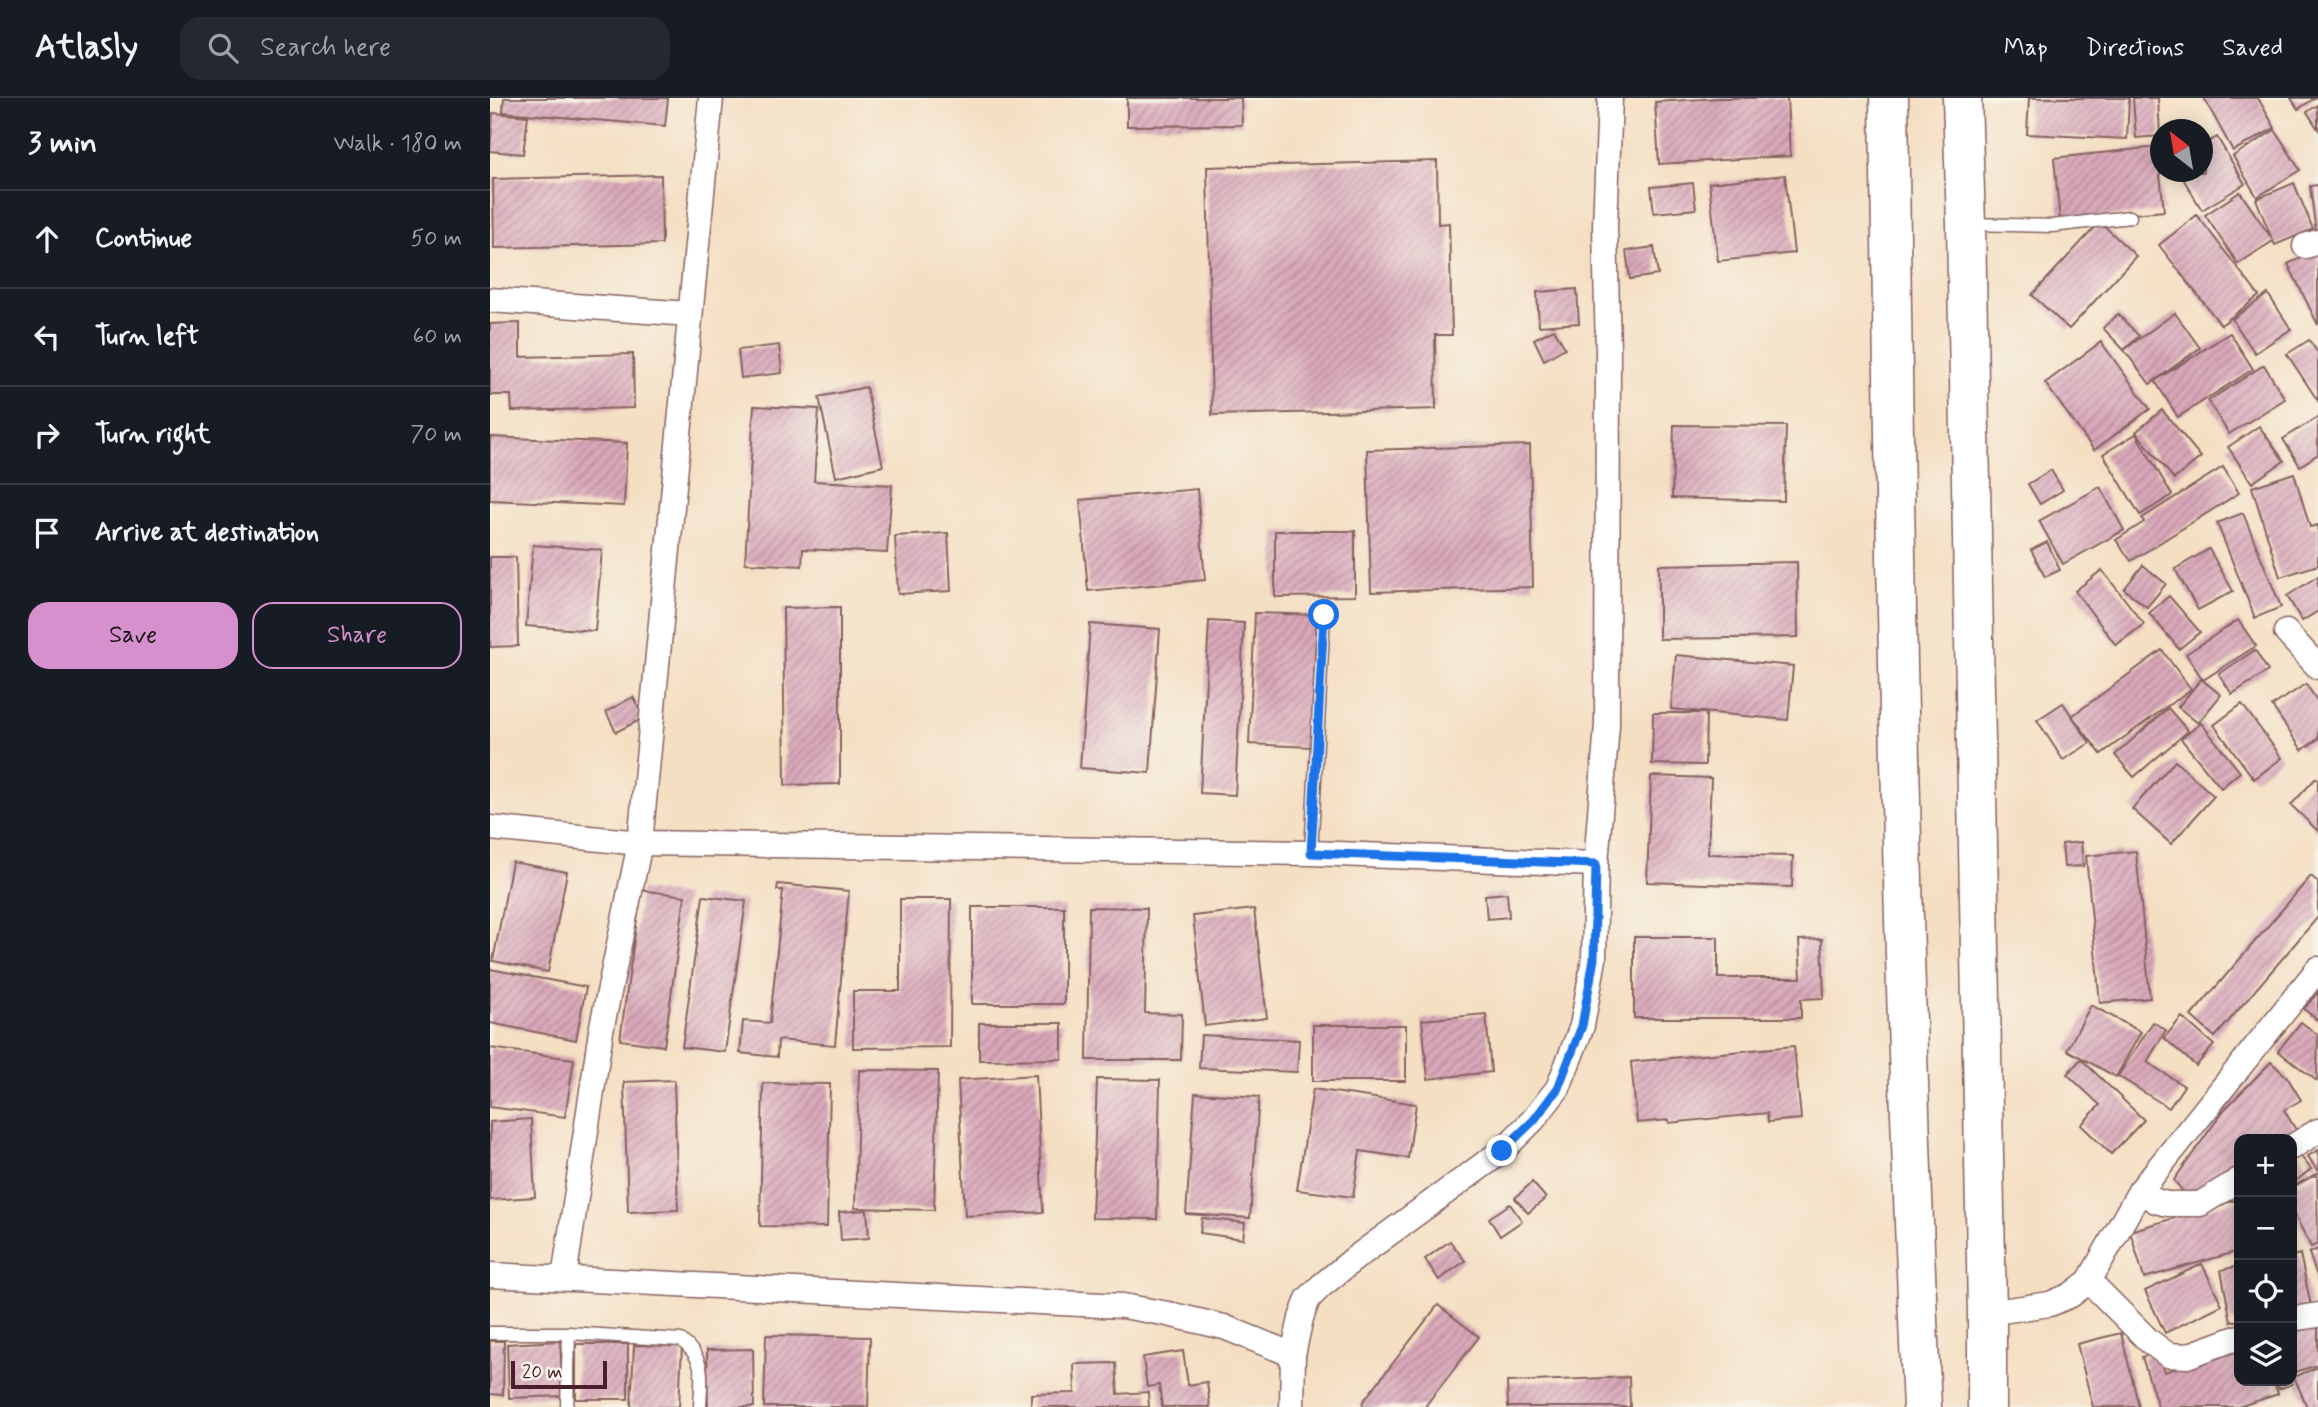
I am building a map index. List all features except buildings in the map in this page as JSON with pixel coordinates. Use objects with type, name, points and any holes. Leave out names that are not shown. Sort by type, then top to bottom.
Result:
[{"type":"main road","points":[[1889,98],[1899,763],[1922,1407]]},
{"type":"main road","points":[[1962,98],[1987,1407]]},
{"type":"street","points":[[564,1278],[601,1031],[640,843],[712,98]]},
{"type":"street","points":[[1292,1407],[1293,1355],[1308,1299],[1354,1259],[1502,1151],[1534,1120],[1558,1088],[1582,1026],[1594,959],[1596,864],[1607,725],[1608,352],[1605,226],[1610,98]]},
{"type":"street","points":[[490,300],[690,314]]},
{"type":"street","points":[[2286,632],[2318,667]]},
{"type":"street","points":[[490,828],[640,843],[1311,853],[1596,864]]},
{"type":"street","points":[[1987,1313],[2050,1304],[2071,1295],[2089,1281],[2140,1191],[2318,969]]},
{"type":"street","points":[[2297,1144],[2318,1131]]},
{"type":"street","points":[[2140,1191],[2166,1204],[2200,1204],[2234,1183]]},
{"type":"street","points":[[490,1275],[1123,1306],[1224,1327],[1293,1355]]},
{"type":"street","points":[[2089,1281],[2148,1341],[2168,1356],[2187,1356],[2234,1339]]},
{"type":"street","points":[[2297,1318],[2318,1315]]},
{"type":"lane","points":[[1966,224],[2052,226],[2130,217]]},
{"type":"lane","points":[[1311,853],[1324,615]]},
{"type":"lane","points":[[490,1333],[569,1333],[681,1340],[694,1350],[701,1368],[700,1407]]},
{"type":"lane","points":[[567,1407],[569,1333]]},
{"type":"route","points":[[1324,615],[1311,853],[1596,864],[1594,959],[1582,1026],[1558,1088],[1534,1120],[1502,1151]]}]
